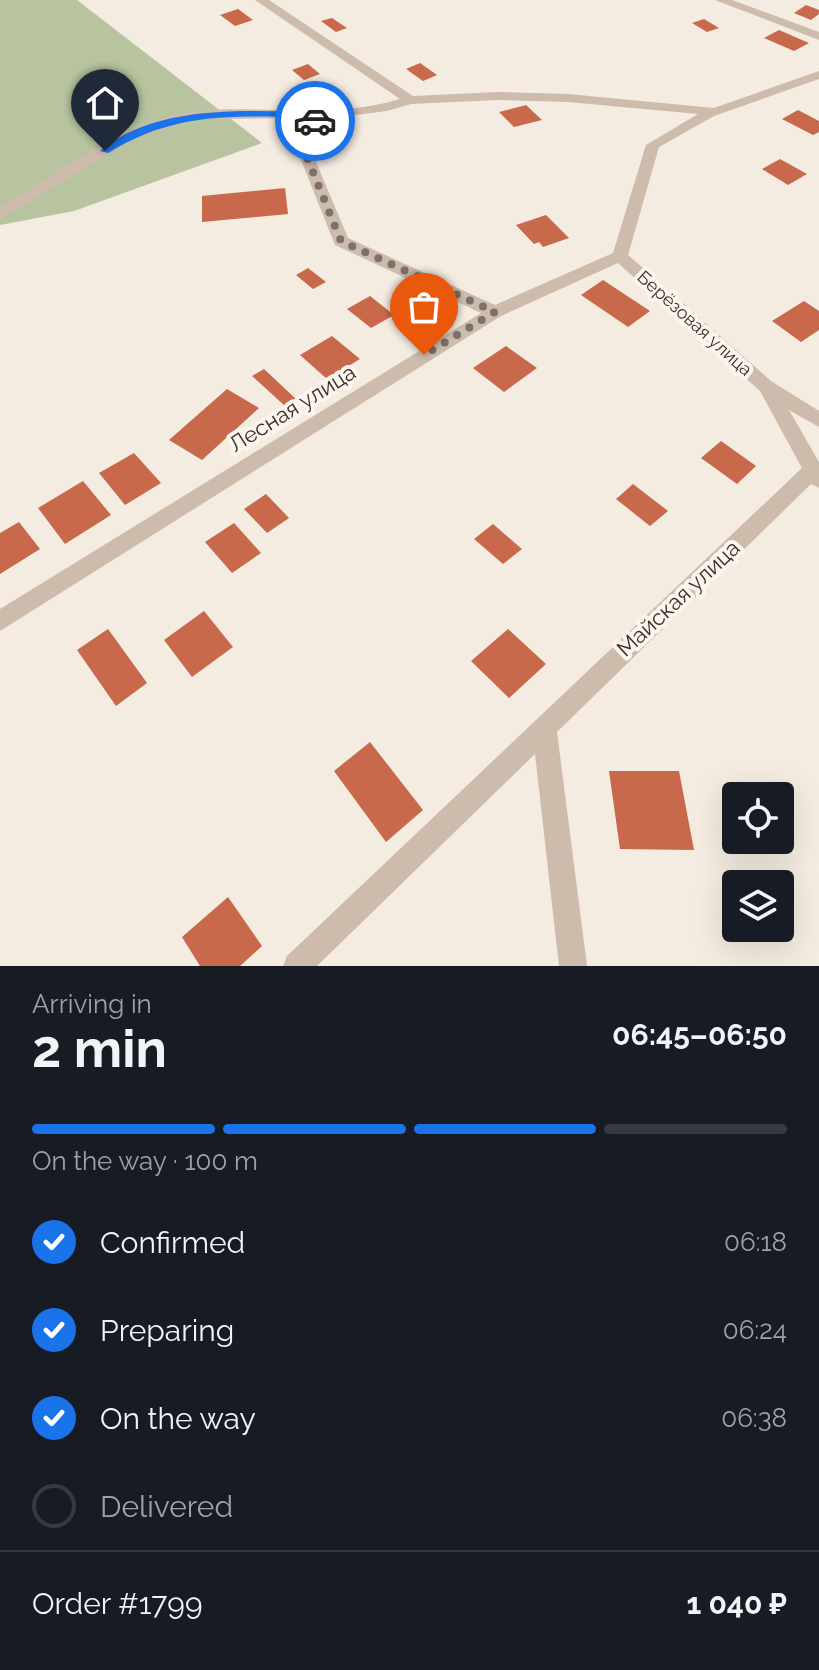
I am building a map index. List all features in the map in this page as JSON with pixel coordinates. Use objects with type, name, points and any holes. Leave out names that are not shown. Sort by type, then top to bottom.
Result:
[{"type":"street","points":[[261,0],[410,100]]},
{"type":"street","points":[[721,0],[819,36]]},
{"type":"street","name":"Берёзовая улица","points":[[819,75],[688,123],[653,145],[620,256],[765,386],[819,420]]},
{"type":"street","points":[[0,214],[131,135],[196,115],[328,114],[387,107],[410,100],[568,98],[715,112]]},
{"type":"street","points":[[328,114],[308,125],[304,150],[341,241],[495,312]]},
{"type":"street","name":"Лесная улица","points":[[0,621],[495,312],[620,256]]},
{"type":"street","name":"Берёзовая улица","points":[[765,386],[816,476]]},
{"type":"street","name":"Майская улица","points":[[297,966],[544,726],[816,476]]},
{"type":"street","points":[[544,726],[573,966]]},
{"type":"green space","points":[[0,0],[77,0],[262,143],[74,211],[0,225]]},
{"type":"building","points":[[806,5],[819,10],[819,14],[811,20],[794,13]]},
{"type":"building","points":[[238,9],[253,20],[235,26],[220,15]]},
{"type":"building","points":[[332,18],[347,28],[336,32],[321,21]]},
{"type":"building","points":[[704,19],[719,28],[707,32],[692,23]]},
{"type":"building","points":[[779,30],[809,43],[794,51],[764,38]]},
{"type":"building","points":[[420,63],[437,75],[423,81],[406,69]]},
{"type":"building","points":[[308,64],[320,74],[304,80],[292,70]]},
{"type":"building","points":[[526,105],[542,120],[514,127],[499,112]]},
{"type":"building","points":[[798,110],[819,121],[819,132],[813,135],[782,119]]},
{"type":"building","points":[[780,159],[807,174],[788,185],[762,169]]},
{"type":"building","points":[[285,188],[288,214],[202,222],[202,196]]},
{"type":"building","points":[[546,215],[569,238],[543,247],[539,242],[534,244],[516,225]]},
{"type":"building","points":[[308,268],[326,282],[313,289],[296,275]]},
{"type":"building","points":[[603,280],[650,311],[628,327],[581,295]]},
{"type":"building","points":[[370,296],[394,315],[371,328],[347,309]]},
{"type":"building","points":[[804,301],[819,311],[819,330],[801,342],[772,321]]},
{"type":"building","points":[[332,336],[360,359],[327,379],[300,355]]},
{"type":"building","points":[[506,346],[537,368],[504,392],[473,368]]},
{"type":"building","points":[[264,369],[296,399],[285,406],[252,376]]},
{"type":"building","points":[[227,389],[259,408],[202,460],[169,440]]},
{"type":"building","points":[[721,441],[756,466],[737,484],[701,458]]},
{"type":"building","points":[[134,453],[161,483],[125,505],[99,473]]},
{"type":"building","points":[[83,481],[111,515],[65,544],[38,508]]},
{"type":"building","points":[[633,484],[668,511],[650,526],[616,499]]},
{"type":"building","points":[[266,494],[289,518],[267,533],[244,509]]},
{"type":"building","points":[[19,522],[40,549],[0,574],[0,533]]},
{"type":"building","points":[[234,523],[261,553],[232,573],[205,542]]},
{"type":"building","points":[[493,524],[522,549],[503,564],[474,539]]},
{"type":"building","points":[[204,611],[233,647],[192,677],[164,640]]},
{"type":"building","points":[[108,629],[147,683],[116,706],[77,650]]},
{"type":"building","points":[[508,629],[546,664],[509,698],[471,661]]},
{"type":"building","points":[[370,742],[423,810],[386,842],[334,771]]},
{"type":"building","points":[[609,771],[679,771],[694,850],[620,849]]},
{"type":"building","points":[[228,897],[262,946],[240,966],[200,966],[182,937]]},
{"type":"way so far","points":[[315,121],[308,125],[304,150],[341,241],[495,312],[424,355]]},
{"type":"route","points":[[105,151],[131,135],[196,115],[270,112],[328,114],[315,121]]}]
